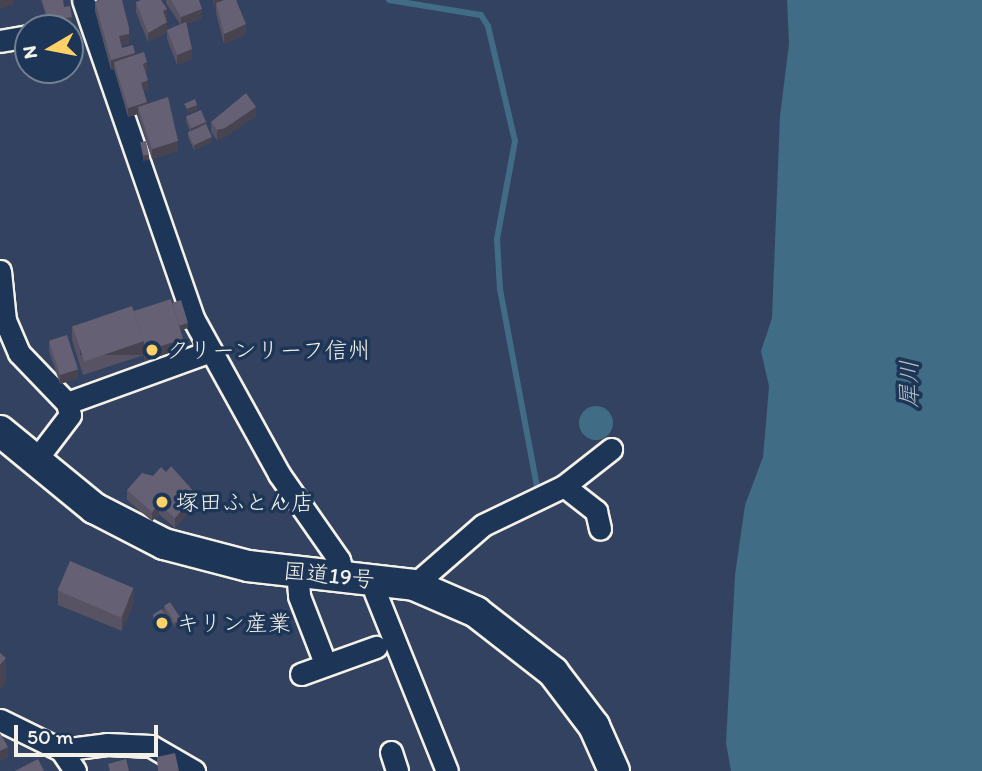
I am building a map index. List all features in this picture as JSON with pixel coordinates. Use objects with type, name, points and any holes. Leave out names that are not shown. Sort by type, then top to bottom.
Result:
[{"type":"highway","name":"国道19号","points":[[0,431],[94,508],[164,544],[217,561],[414,585],[476,612],[553,672],[594,726],[614,771]]},
{"type":"street","points":[[84,37],[193,318],[279,474],[339,560],[344,576]]},
{"type":"street","points":[[0,271],[5,320],[19,353],[67,403],[70,415],[35,461]]},
{"type":"street","points":[[67,403],[211,352]]},
{"type":"street","points":[[414,585],[483,525],[564,486],[611,449]]},
{"type":"street","points":[[564,486],[596,510],[600,529]]},
{"type":"street","points":[[297,571],[299,596],[325,663]]},
{"type":"street","points":[[375,592],[447,771]]},
{"type":"street","points":[[301,674],[325,663],[376,647]]},
{"type":"street","points":[[0,720],[61,750],[75,771]]},
{"type":"street","points":[[61,750],[107,744],[151,746],[194,771]]},
{"type":"water","name":"犀川","points":[[787,0],[982,0],[982,771],[731,771],[726,743],[735,575],[745,505],[763,457],[769,386],[761,351],[772,318],[780,116],[789,44]]},
{"type":"water","points":[[596,406],[608,411],[613,423],[608,435],[596,440],[584,435],[579,423],[584,411]]},
{"type":"building","points":[[42,0],[63,0],[64,7],[70,6],[71,14],[47,14]]},
{"type":"building","points":[[122,0],[129,34],[119,36],[122,48],[133,45],[135,53],[111,60],[95,1]]},
{"type":"building","points":[[161,0],[167,9],[163,11],[167,22],[148,33],[136,2]]},
{"type":"building","points":[[171,0],[199,0],[202,9],[181,17]]},
{"type":"building","points":[[236,0],[246,24],[224,34],[216,3]]},
{"type":"building","points":[[186,22],[192,49],[177,55],[167,30]]},
{"type":"building","points":[[144,52],[147,62],[143,64],[148,80],[141,83],[147,102],[128,108],[114,62]]},
{"type":"building","points":[[246,93],[256,107],[225,128],[217,130],[211,122]]},
{"type":"building","points":[[168,97],[178,141],[152,149],[138,107]]},
{"type":"building","points":[[195,99],[197,105],[187,109],[184,104]]},
{"type":"building","points":[[201,110],[206,122],[191,128],[186,116]]},
{"type":"building","points":[[206,124],[212,137],[194,145],[188,132]]},
{"type":"building","points":[[146,141],[149,155],[143,156],[140,142]]},
{"type":"building","points":[[171,299],[183,339],[145,351],[134,311]]},
{"type":"building","points":[[181,300],[188,323],[179,326],[172,303]]},
{"type":"building","points":[[132,306],[144,341],[84,361],[72,327]]},
{"type":"building","points":[[67,335],[78,369],[60,375],[49,341]]},
{"type":"building","name":"塚田ふとん店","points":[[171,466],[196,494],[175,518],[159,504],[152,512],[127,490],[142,473],[153,476],[161,467],[166,472]]},
{"type":"building","points":[[70,561],[134,588],[121,617],[57,590]]},
{"type":"building","points":[[170,602],[181,619],[175,623],[164,606]]},
{"type":"building","points":[[162,609],[170,622],[161,628],[153,615]]},
{"type":"building","points":[[0,653],[6,658],[0,665]]},
{"type":"building","points":[[0,733],[8,747],[0,751]]},
{"type":"building","points":[[175,753],[179,771],[158,771],[157,757]]},
{"type":"building","points":[[38,759],[44,771],[15,771]]},
{"type":"building","points":[[126,759],[129,771],[110,771],[108,764]]},
{"type":"waterway","points":[[389,0],[481,15],[488,26],[515,141],[497,239],[500,289],[538,493]]},
{"type":"place","name":"クリーンリーフ信州","points":[[152,350]]},
{"type":"place","name":"塚田ふとん店","points":[[162,502]]},
{"type":"place","name":"キリン産業","points":[[162,623]]}]
